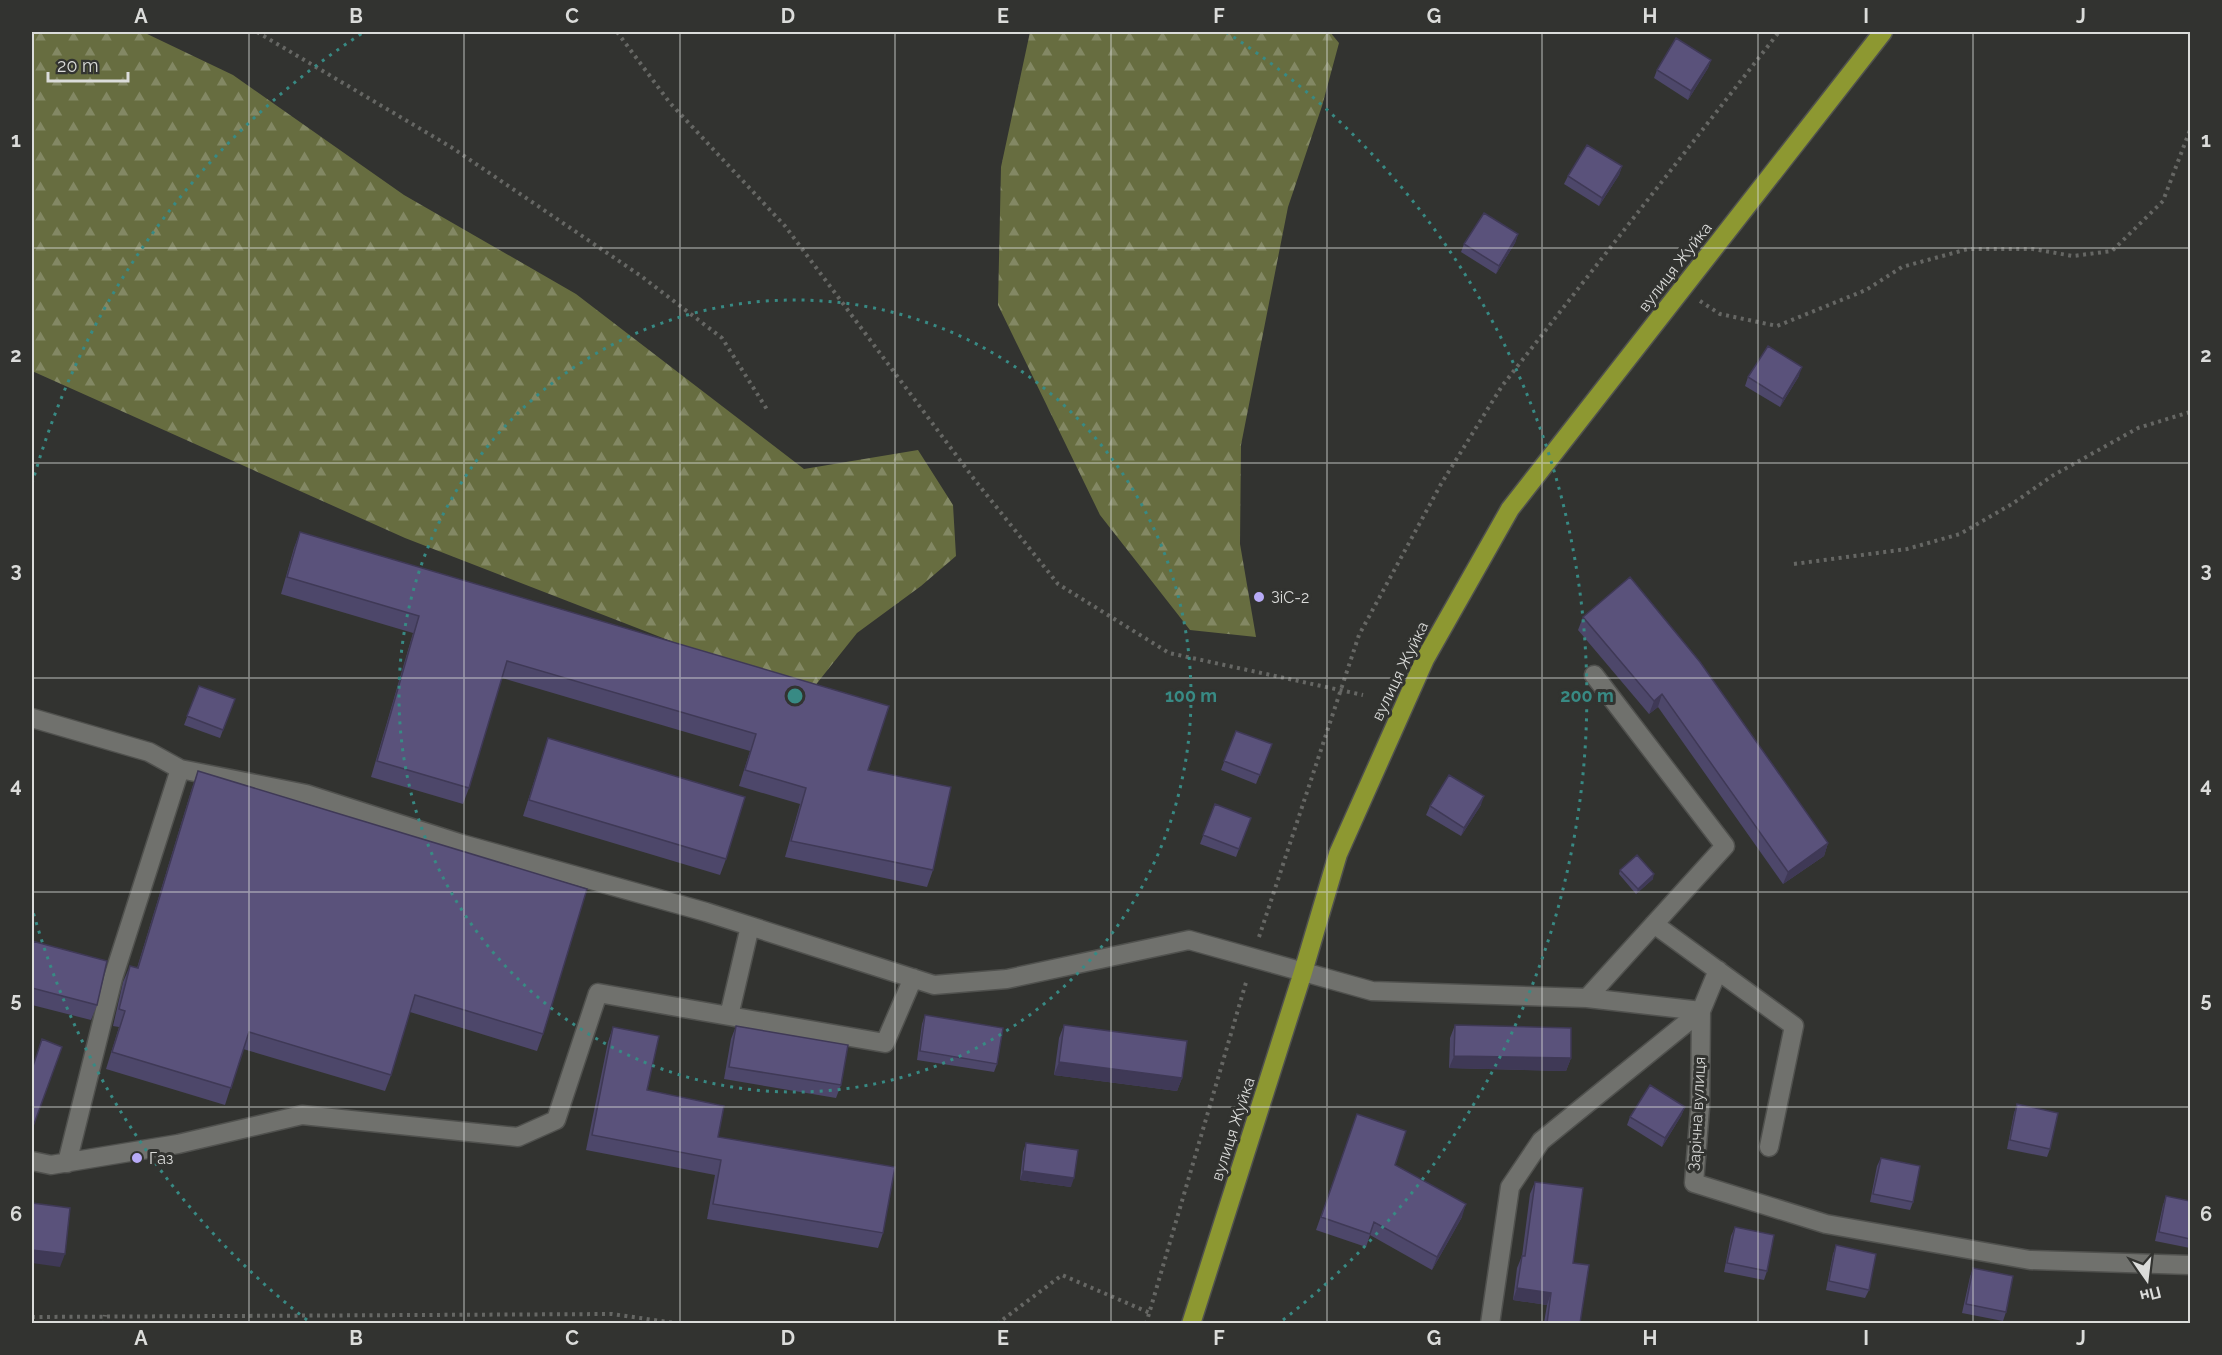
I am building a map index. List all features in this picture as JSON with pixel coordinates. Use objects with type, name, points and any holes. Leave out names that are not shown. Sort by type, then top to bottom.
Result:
[{"type":"highway","name":"вулиця Жуйка","points":[[1191,1323],[1304,972],[1338,854],[1425,658],[1510,508],[1883,32]]},
{"type":"street","points":[[1587,998],[1725,846],[1593,675]]},
{"type":"street","points":[[32,718],[149,752],[180,768],[306,794],[462,844],[750,926],[934,985],[1007,979],[1189,940],[1372,991],[1587,998],[1701,1011]]},
{"type":"street","points":[[66,1162],[112,978],[180,768]]},
{"type":"street","points":[[1654,924],[1794,1026],[1769,1147]]},
{"type":"street","points":[[729,1017],[750,926]]},
{"type":"street","points":[[1490,1323],[1510,1186],[1541,1141],[1701,1011],[1718,970]]},
{"type":"street","points":[[32,1161],[51,1165],[178,1144],[302,1115],[519,1137],[556,1120],[598,993],[885,1043],[913,978]]},
{"type":"street","name":"Зарічна вулиця","points":[[1701,1011],[1700,1108],[1694,1183],[1826,1224],[2030,1260],[2190,1265]]},
{"type":"path","points":[[256,32],[451,147],[640,276],[722,338],[768,411]]},
{"type":"path","points":[[617,32],[670,103],[785,226],[974,479],[1058,584],[1169,653],[1363,695]]},
{"type":"path","points":[[1146,1323],[1274,887],[1359,635],[1441,483],[1502,386],[1779,32]]},
{"type":"path","points":[[1682,289],[1720,314],[1777,326],[1866,290],[1902,267],[1968,249],[2033,249],[2073,256],[2112,251],[2163,201],[2190,130]]},
{"type":"path","points":[[1794,564],[1907,549],[1960,534],[2012,504],[2052,476],[2138,428],[2190,412]]},
{"type":"path","points":[[997,1323],[1062,1275],[1150,1313]]},
{"type":"path","points":[[32,1317],[612,1314],[682,1323]]},
{"type":"path","points":[[104,1323],[105,1315]]},
{"type":"green space","points":[[32,32],[143,32],[233,75],[404,195],[576,294],[804,469],[918,450],[953,505],[956,556],[921,586],[857,633],[810,692],[730,664],[405,538],[32,371]]},
{"type":"green space","points":[[1030,32],[1330,32],[1339,43],[1322,106],[1288,207],[1241,445],[1240,544],[1256,637],[1190,630],[1100,515],[998,305],[1001,167]]},
{"type":"building","points":[[1676,38],[1711,60],[1691,91],[1657,70]]},
{"type":"building","points":[[1587,145],[1622,166],[1602,198],[1568,176]]},
{"type":"building","points":[[1484,213],[1518,234],[1499,266],[1464,244]]},
{"type":"building","points":[[1768,346],[1802,367],[1783,399],[1748,377]]},
{"type":"building","points":[[300,532],[889,706],[868,770],[951,787],[933,870],[791,841],[806,788],[745,770],[756,734],[507,661],[469,788],[377,761],[419,616],[287,577]]},
{"type":"building","points":[[1630,577],[1700,662],[1828,843],[1788,872],[1662,694],[1654,701],[1583,617]]},
{"type":"building","points":[[199,686],[235,699],[223,730],[187,716]]},
{"type":"building","points":[[1236,731],[1272,744],[1260,775],[1224,761]]},
{"type":"building","points":[[548,738],[745,797],[726,859],[529,800]]},
{"type":"building","points":[[198,771],[587,889],[543,1034],[415,995],[391,1075],[249,1032],[231,1088],[112,1052],[125,1011],[119,1009],[130,966],[138,968]]},
{"type":"building","points":[[1449,775],[1484,796],[1464,828],[1430,806]]},
{"type":"building","points":[[1215,804],[1251,818],[1239,849],[1203,835]]},
{"type":"building","points":[[1637,855],[1654,874],[1638,889],[1620,870]]},
{"type":"building","points":[[32,941],[107,961],[97,1005],[32,988]]},
{"type":"building","points":[[925,1015],[1003,1028],[997,1064],[920,1051]]},
{"type":"building","points":[[1064,1025],[1187,1041],[1182,1078],[1059,1062]]},
{"type":"building","points":[[1455,1025],[1571,1028],[1571,1058],[1454,1056]]},
{"type":"building","points":[[736,1026],[848,1045],[841,1085],[729,1067]]},
{"type":"building","points":[[613,1027],[659,1036],[647,1090],[724,1106],[718,1137],[895,1167],[883,1233],[713,1204],[721,1160],[592,1135]]},
{"type":"building","points":[[42,1039],[62,1047],[34,1124],[32,1124],[32,1069]]},
{"type":"building","points":[[1650,1085],[1685,1107],[1665,1138],[1630,1117]]},
{"type":"building","points":[[2017,1104],[2058,1113],[2050,1149],[2010,1140]]},
{"type":"building","points":[[1357,1114],[1406,1131],[1395,1165],[1466,1204],[1437,1257],[1374,1222],[1370,1234],[1321,1217]]},
{"type":"building","points":[[1026,1143],[1078,1150],[1074,1178],[1023,1171]]},
{"type":"building","points":[[1881,1158],[1920,1166],[1913,1202],[1873,1194]]},
{"type":"building","points":[[1535,1182],[1583,1188],[1573,1263],[1589,1265],[1580,1323],[1547,1323],[1551,1293],[1517,1288],[1522,1256],[1525,1256]]},
{"type":"building","points":[[2166,1196],[2190,1201],[2190,1239],[2159,1232]]},
{"type":"building","points":[[32,1203],[70,1208],[65,1254],[32,1250]]},
{"type":"building","points":[[1735,1227],[1774,1235],[1767,1271],[1727,1263]]},
{"type":"building","points":[[1836,1245],[1876,1254],[1869,1290],[1829,1281]]},
{"type":"building","points":[[1973,1268],[2013,1276],[2006,1312],[1966,1304]]},
{"type":"place","name":"ЗіС-2","points":[[1259,597]]},
{"type":"place","name":"Газ","points":[[137,1158]]}]
